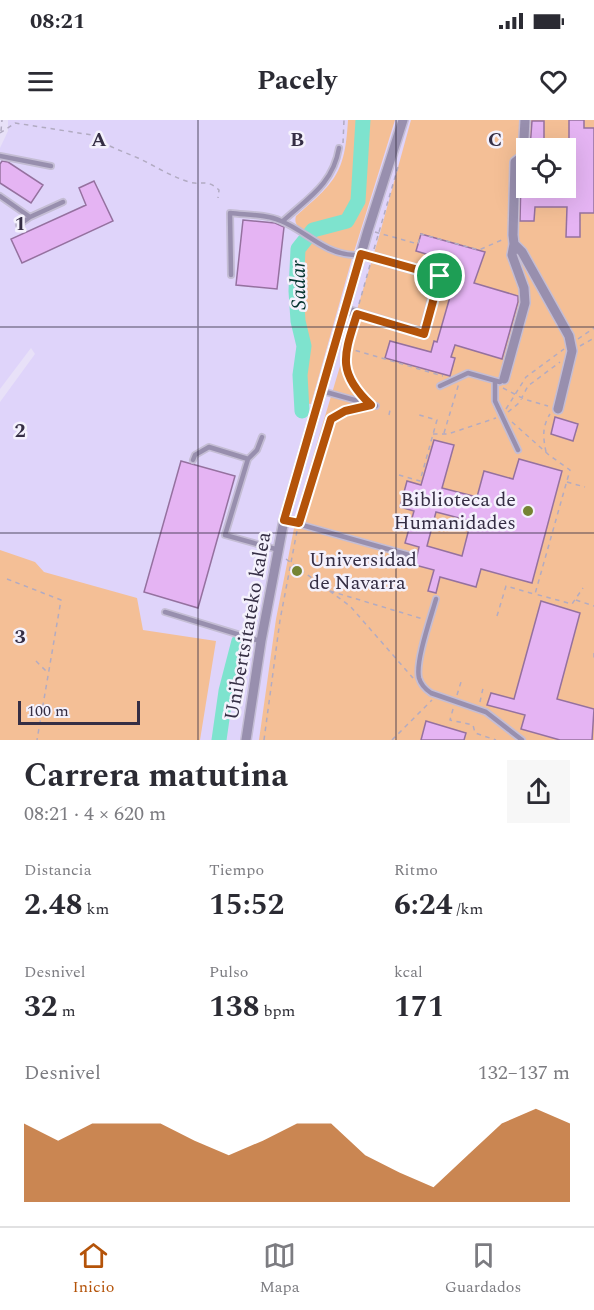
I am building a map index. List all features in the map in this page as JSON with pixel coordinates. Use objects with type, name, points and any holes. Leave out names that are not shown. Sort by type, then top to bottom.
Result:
[{"type":"street","name":"Unibertsitateko kalea","points":[[246,740],[261,641],[280,553],[284,520],[345,310],[357,255],[368,230],[403,120]]},
{"type":"street","points":[[500,381],[525,303],[524,288],[512,255],[515,162],[523,156],[525,120]]},
{"type":"street","points":[[513,239],[569,336],[572,347],[558,409]]},
{"type":"street","points":[[345,310],[424,334],[440,276],[357,255]]},
{"type":"lane","points":[[283,221],[318,191],[328,179],[339,148]]},
{"type":"lane","points":[[0,156],[51,166]]},
{"type":"lane","points":[[0,196],[30,217]]},
{"type":"lane","points":[[19,225],[30,217],[63,202]]},
{"type":"lane","points":[[231,275],[230,213],[283,221],[318,244],[357,255]]},
{"type":"lane","points":[[440,386],[468,373],[500,381],[495,401],[518,450]]},
{"type":"lane","points":[[322,391],[374,406]]},
{"type":"lane","points":[[262,437],[257,450],[248,459],[225,535],[280,553]]},
{"type":"lane","points":[[193,460],[195,455],[209,447],[248,459]]},
{"type":"lane","points":[[284,520],[409,555]]},
{"type":"lane","points":[[436,599],[418,670],[423,687],[437,695],[478,708],[495,717],[522,740]]},
{"type":"lane","points":[[165,612],[261,641]]},
{"type":"path","points":[[0,134],[2,120]]},
{"type":"path","points":[[0,134],[15,123],[92,135],[100,142],[162,172],[192,183],[213,184],[219,190],[218,198]]},
{"type":"path","points":[[374,406],[350,382],[346,370],[346,348],[400,160]]},
{"type":"path","points":[[368,230],[418,244],[421,234],[479,250],[513,239]]},
{"type":"path","points":[[501,416],[526,377],[572,347],[594,328]]},
{"type":"path","points":[[572,347],[594,339]]},
{"type":"path","points":[[346,348],[454,380]]},
{"type":"path","points":[[433,434],[444,434],[501,416],[512,409],[528,386],[560,362]]},
{"type":"path","points":[[444,434],[461,376]]},
{"type":"path","points":[[500,381],[503,388],[558,409]]},
{"type":"path","points":[[264,740],[280,620],[299,523],[331,419],[345,411],[374,406]]},
{"type":"path","points":[[546,452],[542,434],[544,423],[549,414],[558,409]]},
{"type":"path","points":[[388,415],[390,410]]},
{"type":"path","points":[[399,475],[420,481],[437,420],[419,415]]},
{"type":"path","points":[[501,416],[507,418],[570,470],[535,594]]},
{"type":"path","points":[[567,482],[585,487]]},
{"type":"path","points":[[280,553],[350,606],[415,681],[423,687]]},
{"type":"path","points":[[7,579],[60,600],[37,740]]},
{"type":"path","points":[[497,616],[506,586],[572,604],[583,588]]},
{"type":"path","points":[[328,590],[430,620]]},
{"type":"path","points":[[575,600],[594,606]]},
{"type":"path","points":[[594,653],[594,662]]},
{"type":"path","points":[[36,661],[48,674]]},
{"type":"path","points":[[478,708],[483,688]]},
{"type":"path","points":[[392,740],[437,695]]},
{"type":"path","points":[[450,720],[473,725],[475,733],[496,740]]},
{"type":"shaded area","name":"Universidad de Navarra","points":[[8,120],[594,120],[594,740],[0,740],[0,402],[35,354],[31,348],[0,389],[0,148],[8,131]]},
{"type":"shaded area","points":[[348,120],[395,120],[353,255],[311,404],[304,403],[304,387],[310,354],[300,297],[303,230],[296,224],[295,218],[336,176],[344,153]]},
{"type":"shaded area","points":[[411,120],[594,120],[594,740],[259,740],[276,619],[299,503],[380,233]]},
{"type":"shaded area","points":[[0,550],[35,562],[44,572],[137,598],[143,630],[216,641],[200,740],[0,740]]},
{"type":"building","points":[[569,120],[584,120],[584,128],[594,128],[594,213],[580,213],[580,237],[566,237],[567,207],[535,207],[534,221],[520,221],[521,198],[576,198],[576,138],[569,138]]},
{"type":"building","points":[[532,121],[544,121],[544,138],[531,138]]},
{"type":"building","points":[[2,161],[8,162],[43,185],[31,203],[0,183]]},
{"type":"building","points":[[94,181],[113,221],[22,263],[11,239],[86,205],[79,188]]},
{"type":"building","points":[[243,220],[275,223],[284,227],[277,289],[236,285]]},
{"type":"building","points":[[421,234],[485,252],[474,283],[518,296],[502,359],[455,345],[451,357],[455,358],[450,376],[385,358],[390,341],[431,352],[434,341],[437,342],[456,276],[453,275],[456,263],[416,251]]},
{"type":"building","points":[[555,417],[578,424],[573,441],[551,434]]},
{"type":"building","points":[[434,440],[454,445],[442,488],[477,497],[484,471],[513,479],[519,459],[562,471],[532,583],[481,569],[476,587],[440,577],[436,593],[428,591],[434,570],[415,565],[419,547],[405,543],[414,511],[400,507],[407,481],[421,485]],"holes":[[[436,512],[471,521],[462,556],[427,546]]]},
{"type":"building","points":[[181,461],[235,476],[198,608],[144,592]]},
{"type":"building","points":[[541,601],[580,613],[557,699],[594,709],[592,740],[560,740],[521,729],[525,715],[487,705],[491,693],[514,699]]},
{"type":"building","points":[[426,721],[466,733],[464,740],[421,740]]},
{"type":"waterway","name":"Sadar","points":[[302,411],[300,375],[304,346],[298,321],[296,291],[298,249],[313,230],[347,221],[358,201],[363,120]]},
{"type":"waterway","name":"Sadar","points":[[219,740],[226,691],[239,641]]},
{"type":"place","name":"Biblioteca de Humanidades","points":[[528,511]]},
{"type":"place","name":"Universidad de Navarra","points":[[297,571]]},
{"type":"route","points":[[361,254],[440,276],[424,334],[357,314],[346,348],[346,370],[353,387],[371,405],[338,413],[331,419],[299,523],[284,520],[361,254]]}]
